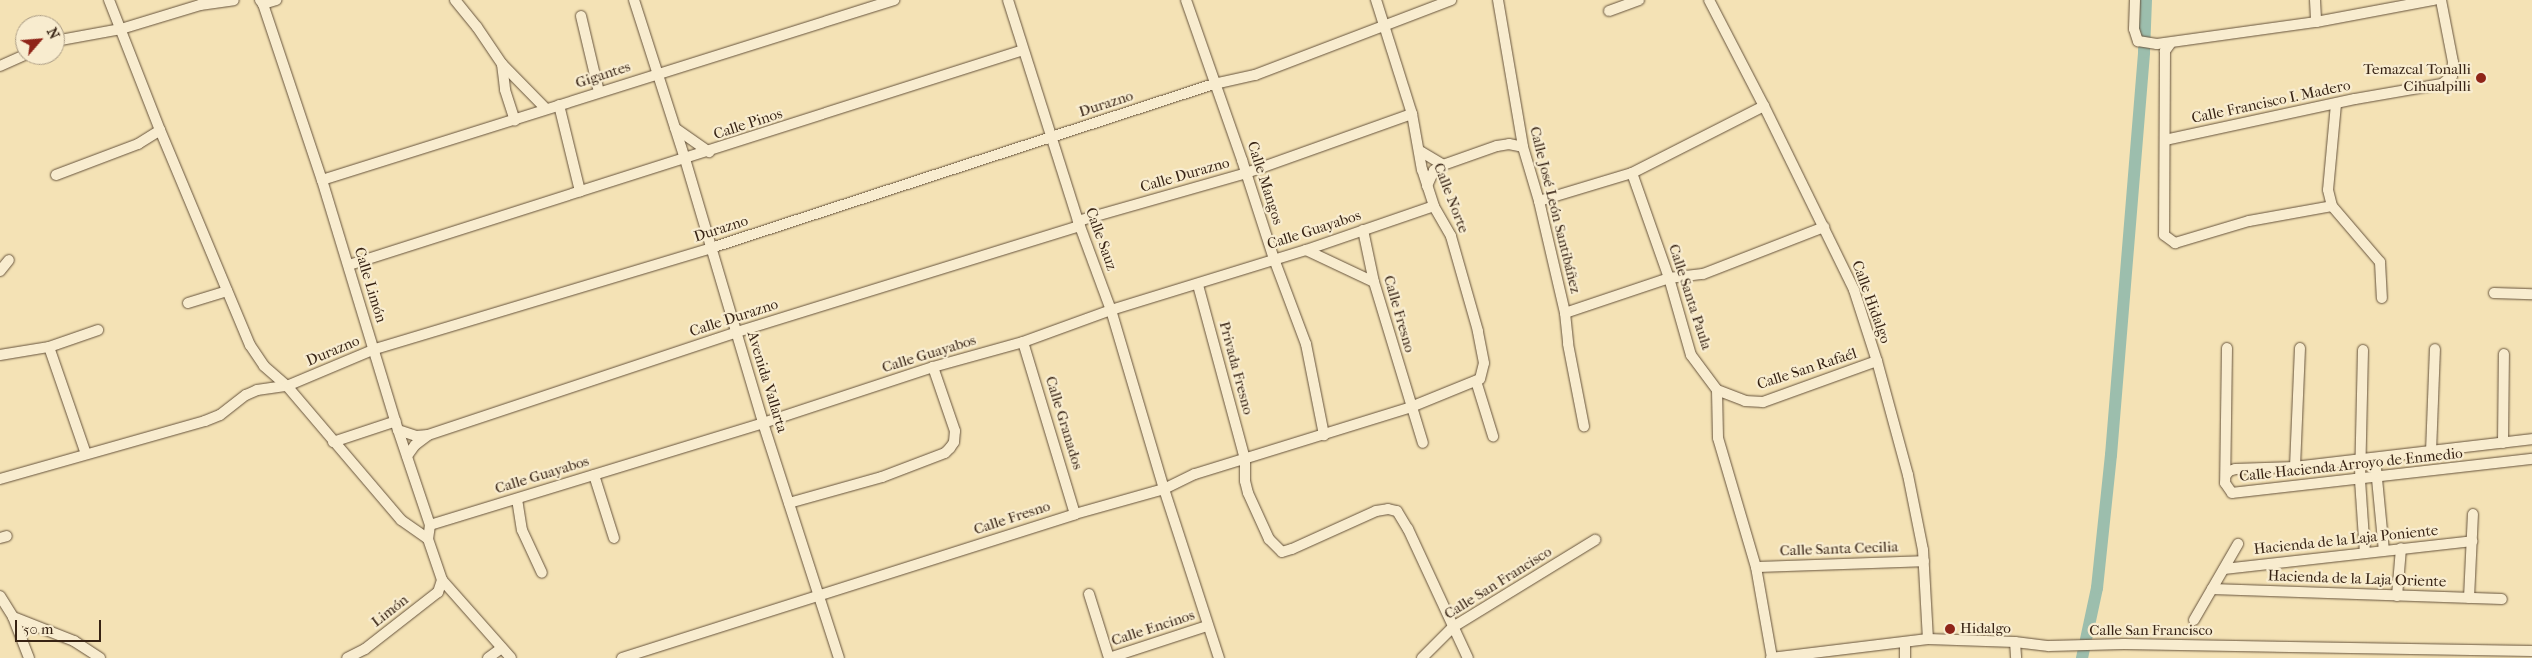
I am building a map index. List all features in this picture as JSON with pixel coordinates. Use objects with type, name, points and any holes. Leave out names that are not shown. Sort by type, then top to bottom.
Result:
[{"type":"street","points":[[109,0],[160,130],[226,291],[250,344],[264,366],[287,386],[401,520],[428,539]]},
{"type":"street","points":[[65,40],[121,29],[200,5],[234,0]]},
{"type":"street","points":[[262,2],[276,0]]},
{"type":"street","points":[[455,0],[477,27],[502,64],[546,109]]},
{"type":"street","name":"Avenida Vallarta","points":[[634,0],[712,248],[763,423],[839,658]]},
{"type":"street","name":"Gigantes","points":[[322,180],[894,0]]},
{"type":"street","name":"Calle Sauz","points":[[1008,0],[1079,223],[1111,310],[1164,489],[1207,626],[1219,658]]},
{"type":"street","name":"Calle Mangos","points":[[1186,0],[1274,259],[1306,344],[1324,435]]},
{"type":"street","name":"Calle Norte","points":[[1376,0],[1412,114],[1422,170],[1434,206],[1451,236],[1478,331],[1484,363],[1478,380]]},
{"type":"street","name":"Durazno","points":[[0,479],[205,421],[220,414],[246,395],[257,390],[287,386],[375,349],[712,248],[1214,84],[1255,75],[1385,27],[1451,0]]},
{"type":"street","name":"Calle José León Santibáñez","points":[[1498,0],[1523,147],[1539,201],[1565,313],[1568,344],[1584,426]]},
{"type":"street","points":[[1609,11],[1639,0]]},
{"type":"street","name":"Calle Hidalgo","points":[[1709,0],[1764,106],[1854,290],[1877,361],[1908,475],[1924,561],[1928,640]]},
{"type":"street","points":[[2135,0],[2134,29],[2138,42],[2157,44],[2170,44],[2316,22],[2415,1],[2434,0]]},
{"type":"street","points":[[2315,0],[2316,22]]},
{"type":"street","name":"Calle Francisco I. Madero","points":[[2165,140],[2442,84],[2452,76],[2453,62],[2441,0]]},
{"type":"street","name":"Calle Limón","points":[[262,2],[349,265],[397,426],[430,526],[428,539],[442,580]]},
{"type":"street","points":[[581,16],[599,92]]},
{"type":"street","points":[[2170,44],[2165,51],[2164,236],[2175,242],[2248,221],[2332,206]]},
{"type":"street","name":"Calle Pinos","points":[[349,265],[709,152],[1023,50]]},
{"type":"street","points":[[0,66],[15,59]]},
{"type":"street","points":[[502,64],[505,90],[515,120]]},
{"type":"street","points":[[559,104],[580,191]]},
{"type":"street","points":[[2336,104],[2328,190],[2332,206],[2380,262],[2382,298]]},
{"type":"street","points":[[1539,201],[1632,173],[1764,106]]},
{"type":"street","name":"Calle Durazno","points":[[397,426],[417,436],[428,435],[736,332],[1079,223],[1246,173],[1412,114]]},
{"type":"street","points":[[675,128],[709,152]]},
{"type":"street","points":[[56,174],[138,144],[160,130]]},
{"type":"street","points":[[1427,186],[1434,170],[1443,165],[1497,146],[1509,144],[1523,147]]},
{"type":"street","points":[[1420,151],[1443,165]]},
{"type":"street","name":"Calle Santa Paula","points":[[1632,173],[1669,278],[1691,355],[1717,390]]},
{"type":"street","name":"Calle Guayabos","points":[[430,526],[763,423],[933,368],[1023,342],[1111,310],[1198,285],[1434,206]]},
{"type":"street","points":[[1565,313],[1669,278],[1703,274],[1824,227]]},
{"type":"street","name":"Calle Fresno","points":[[1363,230],[1374,282],[1423,443]]},
{"type":"street","points":[[1306,250],[1374,282]]},
{"type":"street","points":[[0,271],[10,260]]},
{"type":"street","name":"Privada Fresno","points":[[1198,285],[1245,459],[1245,481],[1251,500],[1269,539],[1282,552],[1292,550],[1376,511],[1388,509],[1397,511],[1408,529],[1453,627]]},
{"type":"street","points":[[188,303],[226,291]]},
{"type":"street","points":[[2494,293],[2532,294]]},
{"type":"street","points":[[0,356],[49,347],[98,330]]},
{"type":"street","name":"Calle Granados","points":[[1023,342],[1075,514]]},
{"type":"street","points":[[49,347],[86,454]]},
{"type":"street","points":[[2226,475],[2227,348]]},
{"type":"street","points":[[2295,466],[2300,348]]},
{"type":"street","points":[[2432,452],[2435,349]]},
{"type":"street","points":[[2363,350],[2362,459],[2360,480],[2365,553]]},
{"type":"street","points":[[2503,443],[2504,354]]},
{"type":"street","name":"Calle San Rafaél","points":[[1717,390],[1745,401],[1763,402],[1877,361]]},
{"type":"street","points":[[789,502],[882,477],[945,453],[954,442],[955,431],[933,368]]},
{"type":"street","points":[[1478,380],[1493,436]]},
{"type":"street","name":"Calle Fresno","points":[[622,658],[1075,514],[1164,489],[1195,474],[1411,407],[1478,380]]},
{"type":"street","points":[[1717,390],[1718,438],[1756,567],[1771,658]]},
{"type":"street","points":[[333,442],[397,426]]},
{"type":"street","points":[[407,456],[415,445],[428,435]]},
{"type":"street","name":"Calle Hacienda Arroyo de Enmedio","points":[[2532,440],[2295,466],[2235,469],[2229,471],[2226,475],[2225,483],[2232,493],[2240,494],[2532,459]]},
{"type":"street","points":[[2375,458],[2384,551]]},
{"type":"street","points":[[594,475],[614,538]]},
{"type":"street","points":[[517,499],[522,530],[542,573]]},
{"type":"street","points":[[2469,598],[2473,514]]},
{"type":"street","name":"Calle San Francisco","points":[[1422,658],[1453,627],[1595,540]]},
{"type":"street","name":"Hacienda de la Laja Poniente","points":[[2224,568],[2472,541]]},
{"type":"street","points":[[2194,620],[2238,544]]},
{"type":"street","points":[[2397,596],[2401,548]]},
{"type":"street","name":"Calle Santa Cecilia","points":[[1756,567],[1924,561]]},
{"type":"street","points":[[442,580],[510,658]]},
{"type":"street","name":"Limón","points":[[347,658],[365,649],[438,592],[442,587],[442,580]]},
{"type":"street","name":"Hacienda de la Laja Oriente","points":[[2212,589],[2502,599]]},
{"type":"street","points":[[1089,594],[1109,658]]},
{"type":"street","points":[[0,596],[13,617],[27,657]]},
{"type":"street","points":[[13,617],[74,641],[100,658]]},
{"type":"street","name":"Calle Encinos","points":[[1109,658],[1207,626]]},
{"type":"street","points":[[1453,627],[1468,658]]},
{"type":"street","name":"Calle San Francisco","points":[[1771,658],[1928,640],[2015,642],[2048,646],[2098,645],[2454,654],[2531,653]]},
{"type":"street","points":[[1905,642],[1905,658]]},
{"type":"street","points":[[2015,642],[2016,658]]},
{"type":"street","points":[[488,658],[502,648]]},
{"type":"waterway","points":[[2082,658],[2097,588],[2111,455],[2144,52],[2146,0]]},
{"type":"place","name":"Temazcal Tonalli Cihualpilli","points":[[2481,78]]},
{"type":"place","name":"Hidalgo","points":[[1950,629]]}]
